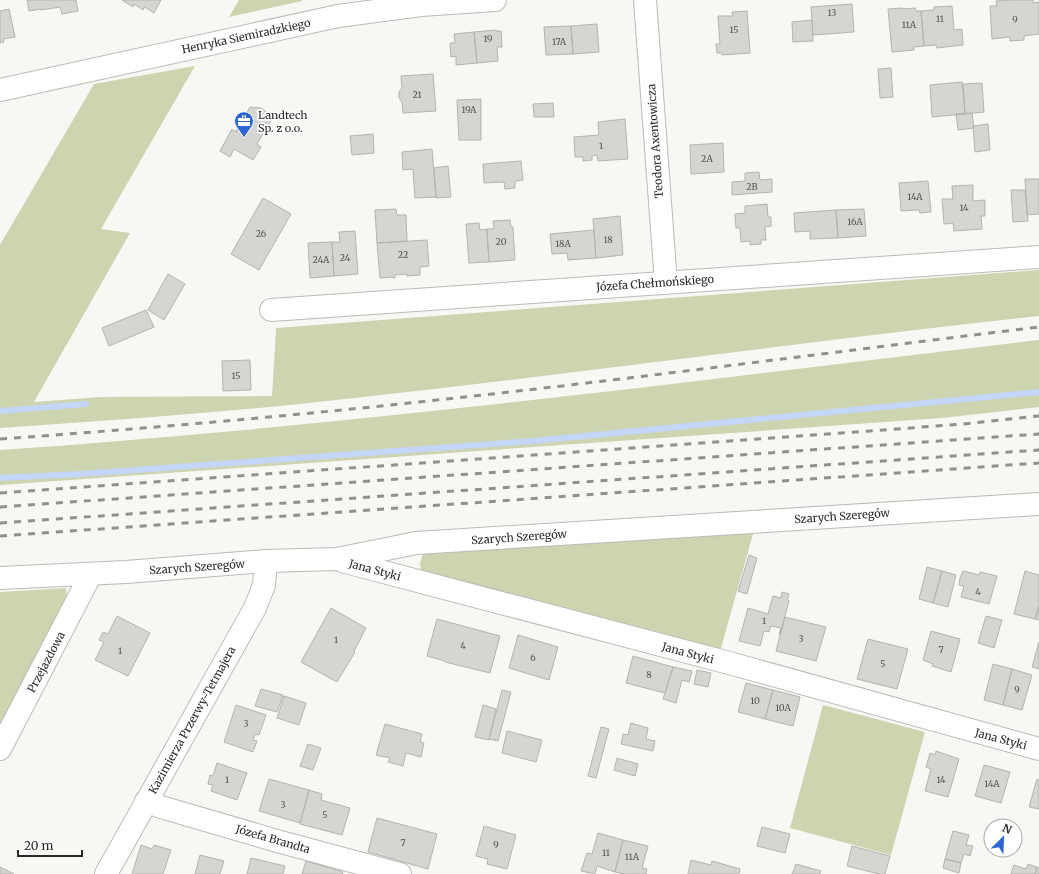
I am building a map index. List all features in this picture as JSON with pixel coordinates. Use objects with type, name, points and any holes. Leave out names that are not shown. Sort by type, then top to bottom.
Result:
[{"type":"street","name":"Henryka Siemiradzkiego","points":[[0,90],[338,16],[421,5],[495,0]]},
{"type":"street","name":"Teodora Axentowicza","points":[[645,0],[666,282]]},
{"type":"street","name":"Józefa Chełmońskiego","points":[[271,310],[1039,257]]},
{"type":"street","name":"Szarych Szeregów","points":[[0,578],[91,574],[266,561],[337,559],[416,543],[1039,504]]},
{"type":"street","name":"Jana Styki","points":[[337,559],[733,664],[1039,749]]},
{"type":"street","name":"Kazimierza Przerwy-Tetmajera","points":[[106,874],[255,608],[264,585],[266,561]]},
{"type":"street","name":"Przejazdowa","points":[[0,749],[91,574]]},
{"type":"street","name":"Józefa Brandta","points":[[146,801],[161,807],[277,841],[400,874]]},
{"type":"green space","points":[[239,0],[302,0],[302,1],[229,17]]},
{"type":"green space","points":[[195,66],[101,229],[130,233],[34,402],[101,397],[272,396],[276,328],[1039,270],[1039,316],[302,404],[0,428],[0,245],[94,84]]},
{"type":"green space","points":[[1039,340],[1039,407],[942,418],[0,485],[0,450],[130,440],[390,415]]},
{"type":"green space","points":[[753,527],[753,534],[721,648],[718,652],[421,574],[420,563],[424,550]]},
{"type":"green space","points":[[66,588],[67,599],[0,736],[0,592]]},
{"type":"green space","points":[[823,705],[925,732],[891,855],[790,828]]},
{"type":"building","points":[[27,0],[76,0],[78,11],[62,14],[60,7],[29,11]]},
{"type":"building","points":[[122,0],[161,0],[154,13],[145,7],[143,10],[134,4],[133,7]]},
{"type":"building","points":[[1033,0],[1033,3],[1039,2],[1039,34],[1024,36],[1024,40],[1010,41],[1010,37],[992,39],[990,6],[997,6],[996,1]]},
{"type":"building","points":[[852,4],[854,32],[813,35],[811,7]]},
{"type":"building","points":[[952,6],[954,30],[962,29],[963,45],[937,48],[936,45],[924,46],[921,11],[934,10],[934,7]]},
{"type":"building","points":[[915,8],[916,11],[921,11],[924,46],[914,47],[914,50],[892,52],[888,9]]},
{"type":"building","points":[[9,9],[15,37],[3,39],[4,42],[0,43],[0,11]]},
{"type":"building","points":[[747,11],[750,53],[722,55],[722,53],[717,53],[716,44],[720,44],[718,16],[733,16],[732,12]]},
{"type":"building","points":[[812,20],[813,41],[793,42],[792,22]]},
{"type":"building","points":[[597,24],[599,52],[573,54],[571,26]]},
{"type":"building","points":[[571,26],[573,54],[546,55],[544,27]]},
{"type":"building","points":[[501,31],[502,47],[497,47],[498,61],[477,63],[474,32]]},
{"type":"building","points":[[474,32],[477,63],[456,65],[456,56],[451,57],[450,43],[455,43],[454,34]]},
{"type":"building","points":[[891,68],[893,97],[880,98],[878,69]]},
{"type":"building","points":[[433,74],[436,111],[403,113],[402,102],[399,98],[399,92],[402,88],[401,76]]},
{"type":"building","points":[[962,82],[965,114],[932,117],[930,85]]},
{"type":"building","points":[[982,83],[984,112],[965,114],[963,84]]},
{"type":"building","points":[[481,99],[481,140],[459,140],[457,100]]},
{"type":"building","points":[[553,103],[554,117],[534,117],[533,104]]},
{"type":"building","name":"Landtech Sp. z o.o.","points":[[250,107],[261,108],[268,113],[272,119],[257,144],[261,147],[253,160],[234,149],[230,157],[220,151],[232,129],[236,132]]},
{"type":"building","points":[[972,113],[974,128],[958,130],[956,114]]},
{"type":"building","points":[[625,119],[628,159],[598,161],[597,155],[592,156],[592,160],[583,161],[583,157],[575,157],[574,137],[599,135],[598,122]]},
{"type":"building","points":[[988,124],[990,150],[975,152],[973,126]]},
{"type":"building","points":[[373,134],[374,153],[352,155],[350,136]]},
{"type":"building","points":[[723,143],[724,172],[691,174],[690,145]]},
{"type":"building","points":[[432,149],[436,197],[415,198],[413,169],[403,170],[402,152]]},
{"type":"building","points":[[521,161],[523,180],[515,181],[515,188],[505,189],[504,182],[484,183],[483,164]]},
{"type":"building","points":[[448,166],[451,197],[436,198],[434,168]]},
{"type":"building","points":[[759,172],[760,180],[772,179],[772,192],[732,195],[732,182],[745,181],[745,173]]},
{"type":"building","points":[[1025,179],[1039,179],[1039,214],[1027,215]]},
{"type":"building","points":[[928,181],[931,212],[920,213],[919,210],[901,211],[899,183]]},
{"type":"building","points":[[973,185],[973,201],[985,200],[985,216],[981,216],[982,229],[954,231],[953,223],[944,224],[942,199],[953,199],[952,186]]},
{"type":"building","points":[[1011,190],[1025,190],[1028,221],[1013,222]]},
{"type":"building","points":[[263,198],[291,214],[259,270],[231,254]]},
{"type":"building","points":[[767,204],[768,217],[771,217],[771,226],[765,227],[766,240],[761,240],[761,244],[750,245],[750,241],[741,242],[740,228],[736,228],[735,214],[745,213],[745,206]]},
{"type":"building","points":[[396,209],[397,215],[406,215],[407,241],[377,243],[375,210]]},
{"type":"building","points":[[864,209],[866,236],[838,238],[836,210]]},
{"type":"building","points":[[836,210],[838,238],[810,239],[810,231],[795,232],[794,213]]},
{"type":"building","points":[[620,216],[623,255],[596,258],[593,219]]},
{"type":"building","points":[[510,220],[511,227],[513,227],[515,260],[489,262],[487,229],[494,229],[493,221]]},
{"type":"building","points":[[479,223],[480,230],[487,229],[489,262],[469,263],[466,224]]},
{"type":"building","points":[[594,230],[596,258],[568,260],[567,253],[552,254],[550,234]]},
{"type":"building","points":[[355,231],[358,274],[334,276],[332,242],[340,242],[339,232]]},
{"type":"building","points":[[427,240],[429,266],[420,267],[420,275],[407,276],[407,274],[395,275],[395,278],[380,278],[377,243]]},
{"type":"building","points":[[332,242],[334,276],[310,278],[308,243]]},
{"type":"building","points":[[168,274],[185,284],[164,320],[148,310]]},
{"type":"building","points":[[146,310],[154,327],[109,346],[102,328]]},
{"type":"building","points":[[250,360],[251,390],[223,391],[222,361]]},
{"type":"building","points":[[749,555],[757,558],[747,594],[738,591]]},
{"type":"building","points":[[927,567],[942,571],[933,603],[919,599]]},
{"type":"building","points":[[942,571],[956,575],[948,607],[933,603]]},
{"type":"building","points":[[963,571],[979,575],[980,572],[997,576],[989,604],[961,597],[964,586],[959,585]]},
{"type":"building","points":[[1025,571],[1039,575],[1039,606],[1035,619],[1014,614]]},
{"type":"building","points":[[782,592],[789,594],[787,600],[789,601],[780,635],[781,628],[771,626],[769,632],[764,631],[760,646],[739,641],[748,608],[768,614],[773,596],[781,598]]},
{"type":"building","points":[[1039,606],[1039,620],[1035,619]]},
{"type":"building","points":[[331,608],[366,628],[354,651],[355,652],[337,682],[301,662]]},
{"type":"building","points":[[117,616],[150,633],[128,676],[95,660],[104,642],[99,640],[103,632],[108,634]]},
{"type":"building","points":[[986,616],[1002,620],[994,648],[978,643]]},
{"type":"building","points":[[785,617],[826,627],[816,661],[776,651]]},
{"type":"building","points":[[437,619],[500,636],[490,673],[427,656]]},
{"type":"building","points":[[931,631],[960,639],[951,672],[932,666],[933,664],[923,660]]},
{"type":"building","points":[[518,635],[558,647],[549,680],[509,668]]},
{"type":"building","points":[[868,639],[908,649],[897,689],[857,679]]},
{"type":"building","points":[[1039,642],[1039,669],[1032,667]]},
{"type":"building","points":[[633,656],[673,667],[665,693],[626,683]]},
{"type":"building","points":[[993,664],[1012,669],[1003,705],[984,700]]},
{"type":"building","points":[[673,667],[692,671],[689,682],[682,680],[676,703],[663,699]]},
{"type":"building","points":[[1012,669],[1032,675],[1022,710],[1003,705]]},
{"type":"building","points":[[697,670],[711,673],[708,687],[694,684]]},
{"type":"building","points":[[746,683],[773,690],[765,719],[738,712]]},
{"type":"building","points":[[261,689],[283,695],[277,712],[255,706]]},
{"type":"building","points":[[502,690],[511,692],[498,741],[489,739]]},
{"type":"building","points":[[773,690],[800,697],[793,726],[765,719]]},
{"type":"building","points":[[284,696],[306,703],[299,725],[277,718]]},
{"type":"building","points":[[236,705],[266,715],[259,735],[255,734],[253,740],[257,741],[253,752],[224,742]]},
{"type":"building","points":[[483,705],[496,709],[489,740],[475,737]]},
{"type":"building","points":[[631,723],[648,728],[646,739],[655,741],[653,751],[621,744],[623,734],[628,735]]},
{"type":"building","points":[[385,724],[422,734],[420,742],[424,743],[421,757],[406,753],[403,766],[388,762],[390,758],[376,755]]},
{"type":"building","points":[[601,727],[609,729],[596,778],[588,776]]},
{"type":"building","points":[[507,731],[542,740],[536,762],[502,753]]},
{"type":"building","points":[[308,744],[321,748],[313,770],[300,766]]},
{"type":"building","points":[[936,751],[959,759],[948,797],[925,791],[931,769],[926,767],[930,753],[935,755]]},
{"type":"building","points":[[617,758],[638,764],[635,776],[614,770]]},
{"type":"building","points":[[217,763],[247,773],[237,800],[211,791],[213,785],[208,784],[210,775],[213,776]]},
{"type":"building","points":[[984,765],[1010,772],[1001,803],[975,796]]},
{"type":"building","points":[[269,779],[309,790],[300,823],[259,811]]},
{"type":"building","points":[[1037,779],[1039,780],[1039,809],[1029,807]]},
{"type":"building","points":[[309,790],[322,794],[321,800],[350,808],[342,835],[300,824]]},
{"type":"building","points":[[377,818],[437,834],[428,869],[368,852]]},
{"type":"building","points":[[484,826],[516,835],[507,869],[487,864],[488,859],[476,856]]},
{"type":"building","points":[[762,827],[790,834],[785,853],[757,846]]},
{"type":"building","points":[[953,831],[969,835],[966,845],[973,846],[970,856],[964,854],[961,863],[945,859]]},
{"type":"building","points":[[598,833],[623,840],[615,872],[597,866],[595,874],[581,871],[587,853],[592,854]]},
{"type":"building","points":[[623,840],[648,846],[642,868],[647,869],[646,874],[625,874],[615,872]]},
{"type":"building","points":[[141,845],[152,849],[154,845],[171,850],[163,874],[132,874]]},
{"type":"building","points":[[852,846],[890,856],[885,874],[879,874],[847,866]]},
{"type":"building","points":[[200,855],[224,861],[220,874],[195,874]]},
{"type":"building","points":[[251,858],[285,866],[283,874],[247,874]]},
{"type":"building","points":[[945,859],[961,863],[959,873],[943,868]]},
{"type":"building","points":[[691,860],[711,865],[712,861],[740,869],[739,874],[688,874]]},
{"type":"building","points":[[306,861],[343,872],[342,874],[302,874]]},
{"type":"building","points":[[796,864],[821,871],[820,874],[792,874]]},
{"type":"building","points":[[1028,864],[1037,867],[1035,874],[1011,874],[1014,865],[1026,869]]},
{"type":"building","points":[[0,867],[14,874],[0,874]]},
{"type":"building","points":[[1037,867],[1039,868],[1039,874],[1035,874]]},
{"type":"waterway","points":[[0,478],[80,474],[533,441],[1039,392]]},
{"type":"waterway","points":[[0,411],[86,404]]},
{"type":"railway","points":[[0,439],[314,413],[419,402],[1039,327]]},
{"type":"railway","points":[[0,493],[870,431],[963,424],[1039,416]]},
{"type":"railway","points":[[0,507],[1039,434]]},
{"type":"railway","points":[[0,523],[1039,450]]},
{"type":"railway","points":[[0,536],[1039,463]]},
{"type":"place","name":"Landtech Sp. z o.o.","points":[[244,138]]}]
